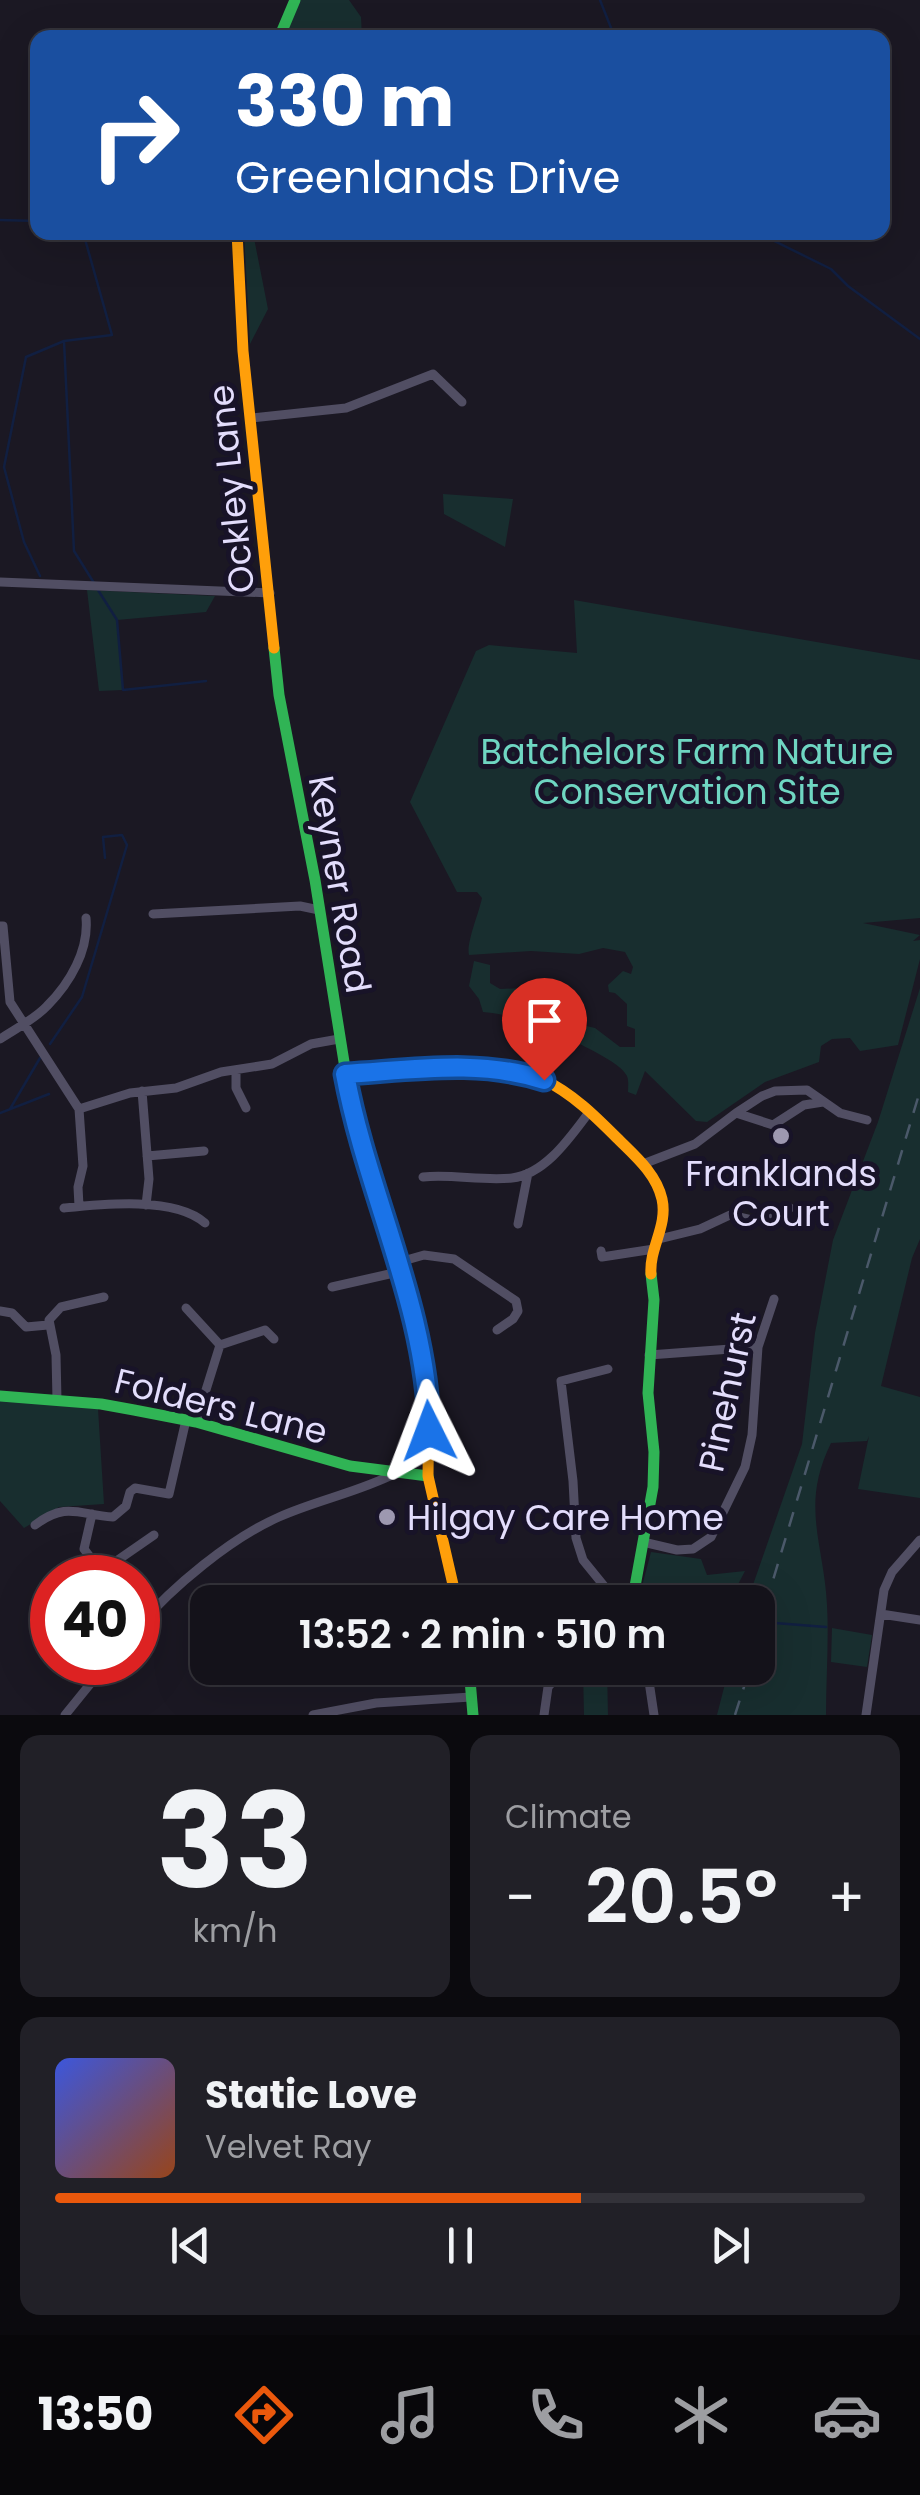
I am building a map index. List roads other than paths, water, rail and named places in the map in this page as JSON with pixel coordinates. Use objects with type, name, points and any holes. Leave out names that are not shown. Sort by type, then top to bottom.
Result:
[{"type":"street","points":[[282,30],[295,0]]},
{"type":"street","name":"Ockley Lane","points":[[237,240],[250,418],[287,739]]},
{"type":"street","points":[[250,418],[346,408],[433,374],[462,402]]},
{"type":"street","points":[[0,582],[270,593]]},
{"type":"street","name":"Keyner Road","points":[[287,739],[345,1074],[365,1162],[427,1385],[428,1476],[453,1585]]},
{"type":"street","points":[[300,906],[316,894]]},
{"type":"street","points":[[153,914],[300,906],[319,910]]},
{"type":"street","points":[[0,1038],[47,1006],[84,950],[88,938],[86,918]]},
{"type":"street","points":[[0,926],[8,992],[79,1109],[83,1166],[79,1206]]},
{"type":"street","points":[[79,1109],[142,1091],[176,1088],[221,1072],[272,1064],[311,1044],[339,1039]]},
{"type":"street","points":[[345,1074],[470,1066],[500,1068],[544,1080],[590,1111],[643,1164],[658,1186],[663,1204],[657,1244],[650,1261],[654,1303],[649,1354],[652,1487],[637,1585]]},
{"type":"street","points":[[236,1070],[236,1088],[246,1108]]},
{"type":"street","points":[[643,1164],[695,1144],[762,1096],[775,1091],[808,1090],[840,1112],[867,1120]]},
{"type":"street","points":[[142,1091],[146,1204]]},
{"type":"street","points":[[790,1092],[808,1105]]},
{"type":"street","points":[[736,1114],[773,1124],[808,1105],[823,1102]]},
{"type":"street","points":[[423,1177],[513,1178],[528,1174],[545,1162],[590,1111]]},
{"type":"street","points":[[147,1156],[204,1151]]},
{"type":"street","points":[[518,1224],[528,1174]]},
{"type":"street","points":[[64,1208],[146,1204],[185,1212],[204,1223]]},
{"type":"street","points":[[601,1251],[602,1257],[657,1244],[730,1215],[752,1220],[790,1208]]},
{"type":"street","points":[[332,1287],[437,1254],[454,1259],[516,1301],[518,1310],[513,1319],[496,1330]]},
{"type":"street","points":[[57,1400],[56,1355],[49,1320],[61,1308],[104,1297]]},
{"type":"street","name":"Pinehurst","points":[[643,1542],[693,1550],[711,1537],[745,1467],[752,1435],[758,1347],[774,1299]]},
{"type":"street","points":[[186,1308],[220,1345]]},
{"type":"street","points":[[0,1311],[12,1313],[26,1327],[48,1325]]},
{"type":"street","points":[[265,1330],[268,1317]]},
{"type":"street","points":[[220,1345],[265,1330]]},
{"type":"street","points":[[265,1330],[274,1339]]},
{"type":"street","points":[[35,1525],[66,1510],[113,1517],[126,1506],[135,1488],[169,1494],[220,1345]]},
{"type":"street","points":[[649,1354],[758,1347]]},
{"type":"street","points":[[603,1585],[583,1560],[576,1538],[573,1481],[555,1381],[608,1369]]},
{"type":"street","name":"Folders Lane","points":[[0,1396],[102,1404],[191,1422],[350,1466],[428,1476]]},
{"type":"street","points":[[160,1607],[219,1554],[268,1522],[375,1484],[396,1472]]},
{"type":"street","points":[[89,1555],[84,1549],[92,1514]]},
{"type":"street","points":[[128,1555],[154,1535]]},
{"type":"street","points":[[868,1715],[884,1590],[892,1572],[920,1540]]},
{"type":"street","points":[[881,1614],[920,1620]]},
{"type":"street","points":[[64,1715],[89,1685]]},
{"type":"street","points":[[471,1685],[472,1715]]},
{"type":"street","points":[[544,1715],[550,1685]]},
{"type":"street","points":[[650,1685],[654,1715]]},
{"type":"street","points":[[314,1715],[376,1703],[472,1697]]},
{"type":"waterway","points":[[600,0],[612,30]]},
{"type":"waterway","points":[[0,220],[30,221]]},
{"type":"waterway","points":[[40,576],[24,542],[4,467],[26,357],[64,341],[112,335],[85,240]]},
{"type":"waterway","points":[[772,240],[831,269],[920,339]]},
{"type":"waterway","points":[[64,341],[74,551],[94,583]]},
{"type":"waterway","points":[[98,590],[117,620],[123,690],[206,681]]},
{"type":"waterway","points":[[50,1044],[82,997],[127,845],[122,835],[103,837],[105,858]]},
{"type":"waterway","points":[[10,1109],[40,1058]]},
{"type":"waterway","points":[[0,1113],[49,1094]]},
{"type":"waterway","points":[[775,1623],[826,1627]]},
{"type":"railway","points":[[772,1585],[920,1091]]},
{"type":"railway","points":[[735,1715],[745,1685]]},
{"type":"place","name":"Franklands Court","points":[[781,1136]]},
{"type":"place","name":"Hilgay Care Home","points":[[387,1517]]},
{"type":"park label","name":"Batchelors Farm Nature Conservation Site","points":[[687,771]]}]
